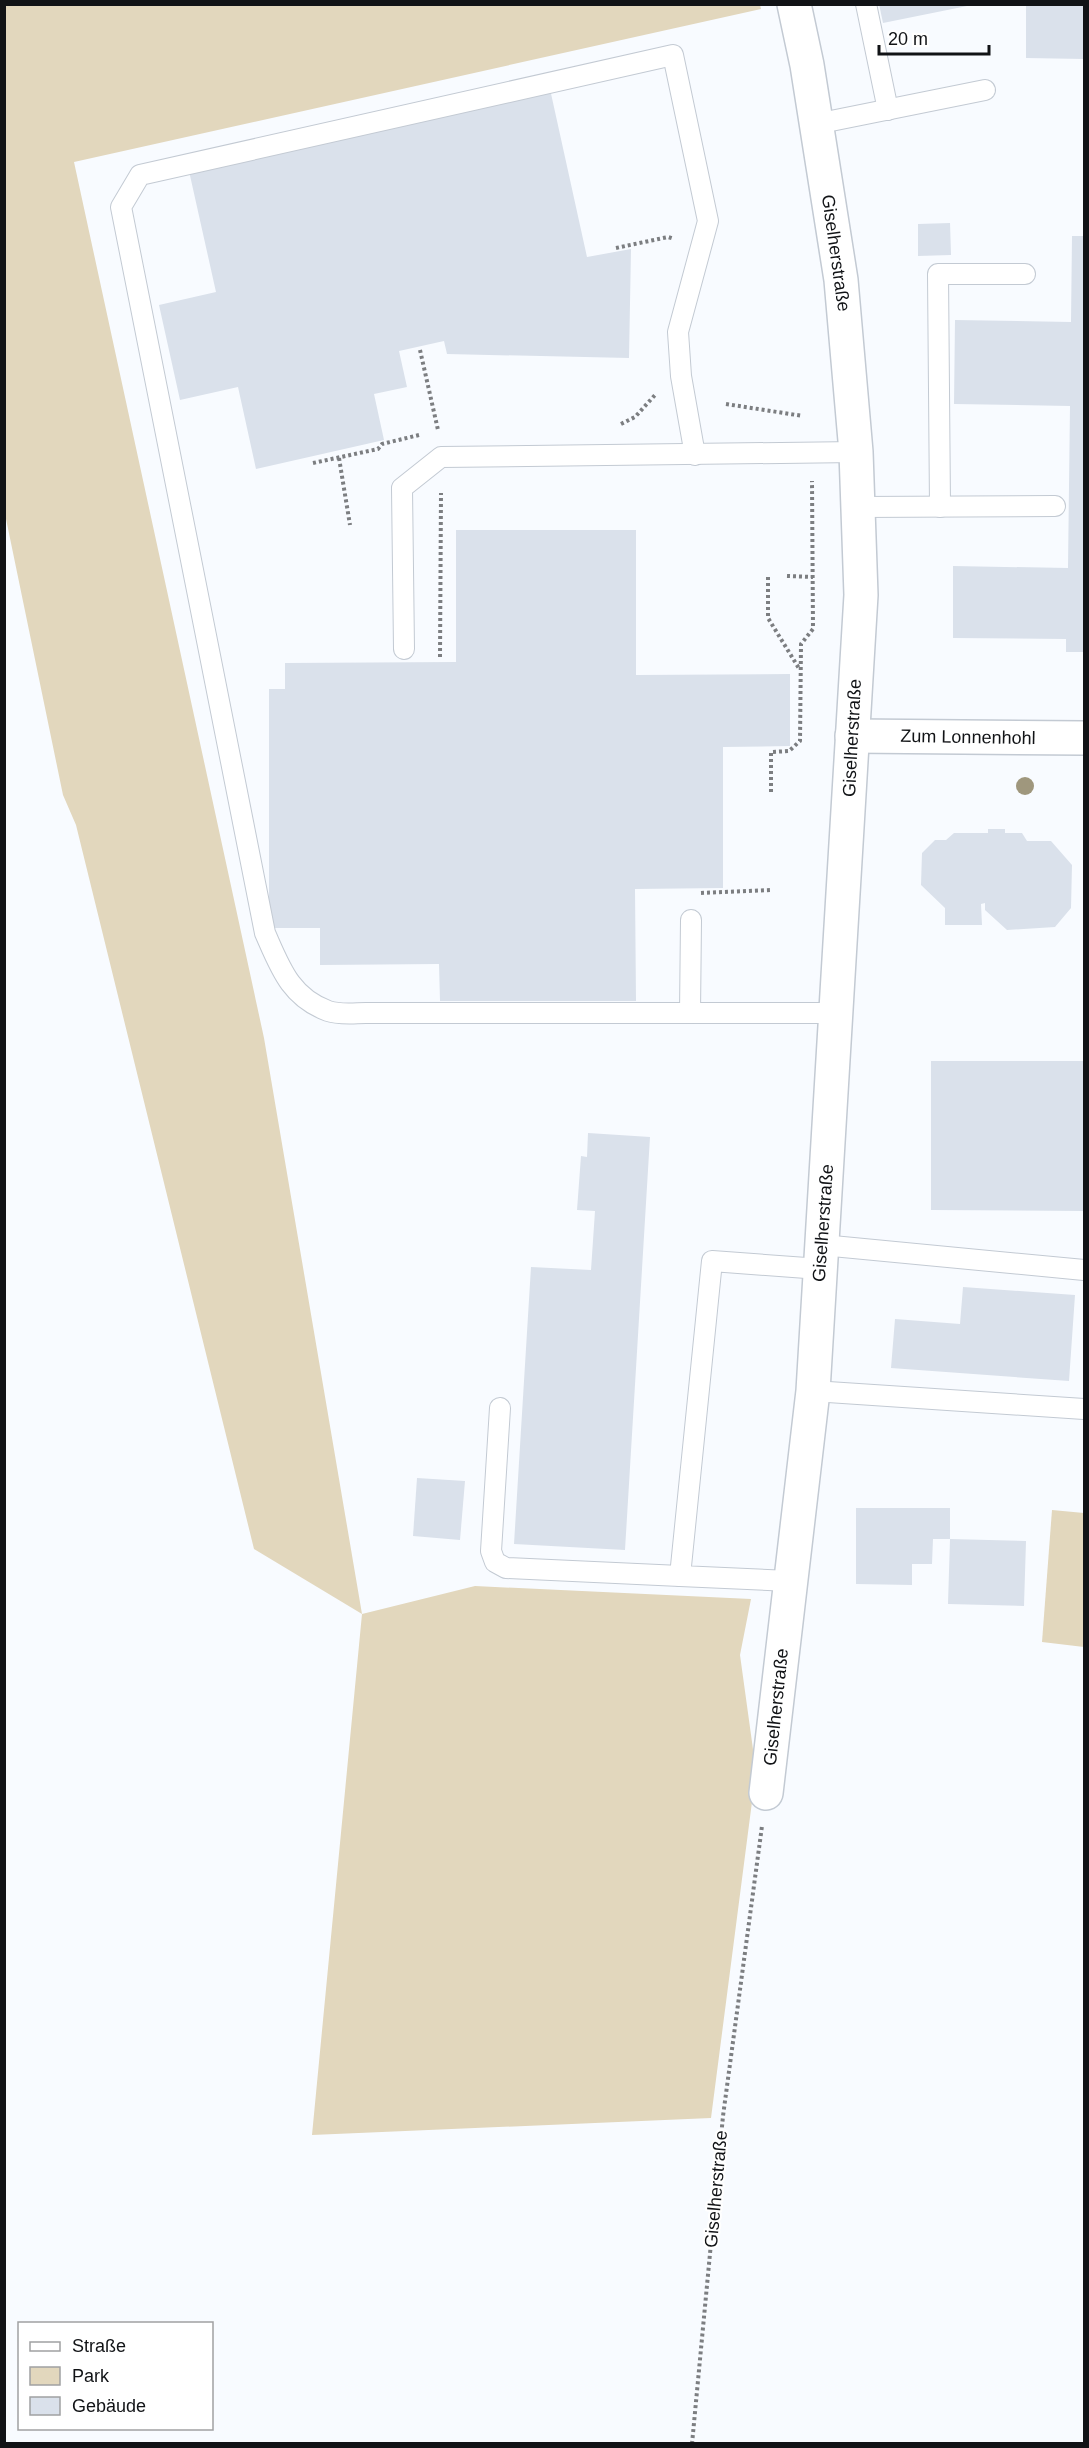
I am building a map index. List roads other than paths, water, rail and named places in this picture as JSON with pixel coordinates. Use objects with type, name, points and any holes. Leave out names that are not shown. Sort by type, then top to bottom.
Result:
[{"type":"street","name":"Giselherstraße","points":[[766,1793],[813,1391],[861,594],[856,452],[841,280],[807,65],[794,4]]},
{"type":"street","name":"Zum Lonnenhohl","points":[[852,736],[1084,738]]},
{"type":"lane","points":[[866,4],[888,110]]},
{"type":"lane","points":[[695,454],[681,376],[678,332],[708,221],[673,55],[140,175],[121,207],[266,933],[282,973],[300,995],[330,1012],[836,1013]]},
{"type":"lane","points":[[816,124],[985,90]]},
{"type":"lane","points":[[940,507],[938,274],[1025,274]]},
{"type":"lane","points":[[404,649],[402,488],[441,458],[856,452]]},
{"type":"lane","points":[[858,507],[1055,506]]},
{"type":"lane","points":[[690,1013],[691,920]]},
{"type":"lane","points":[[681,1576],[712,1261],[821,1257],[1084,1270]]},
{"type":"lane","points":[[813,1391],[1084,1409]]},
{"type":"lane","points":[[500,1408],[491,1551],[495,1562],[506,1568],[790,1581]]}]
